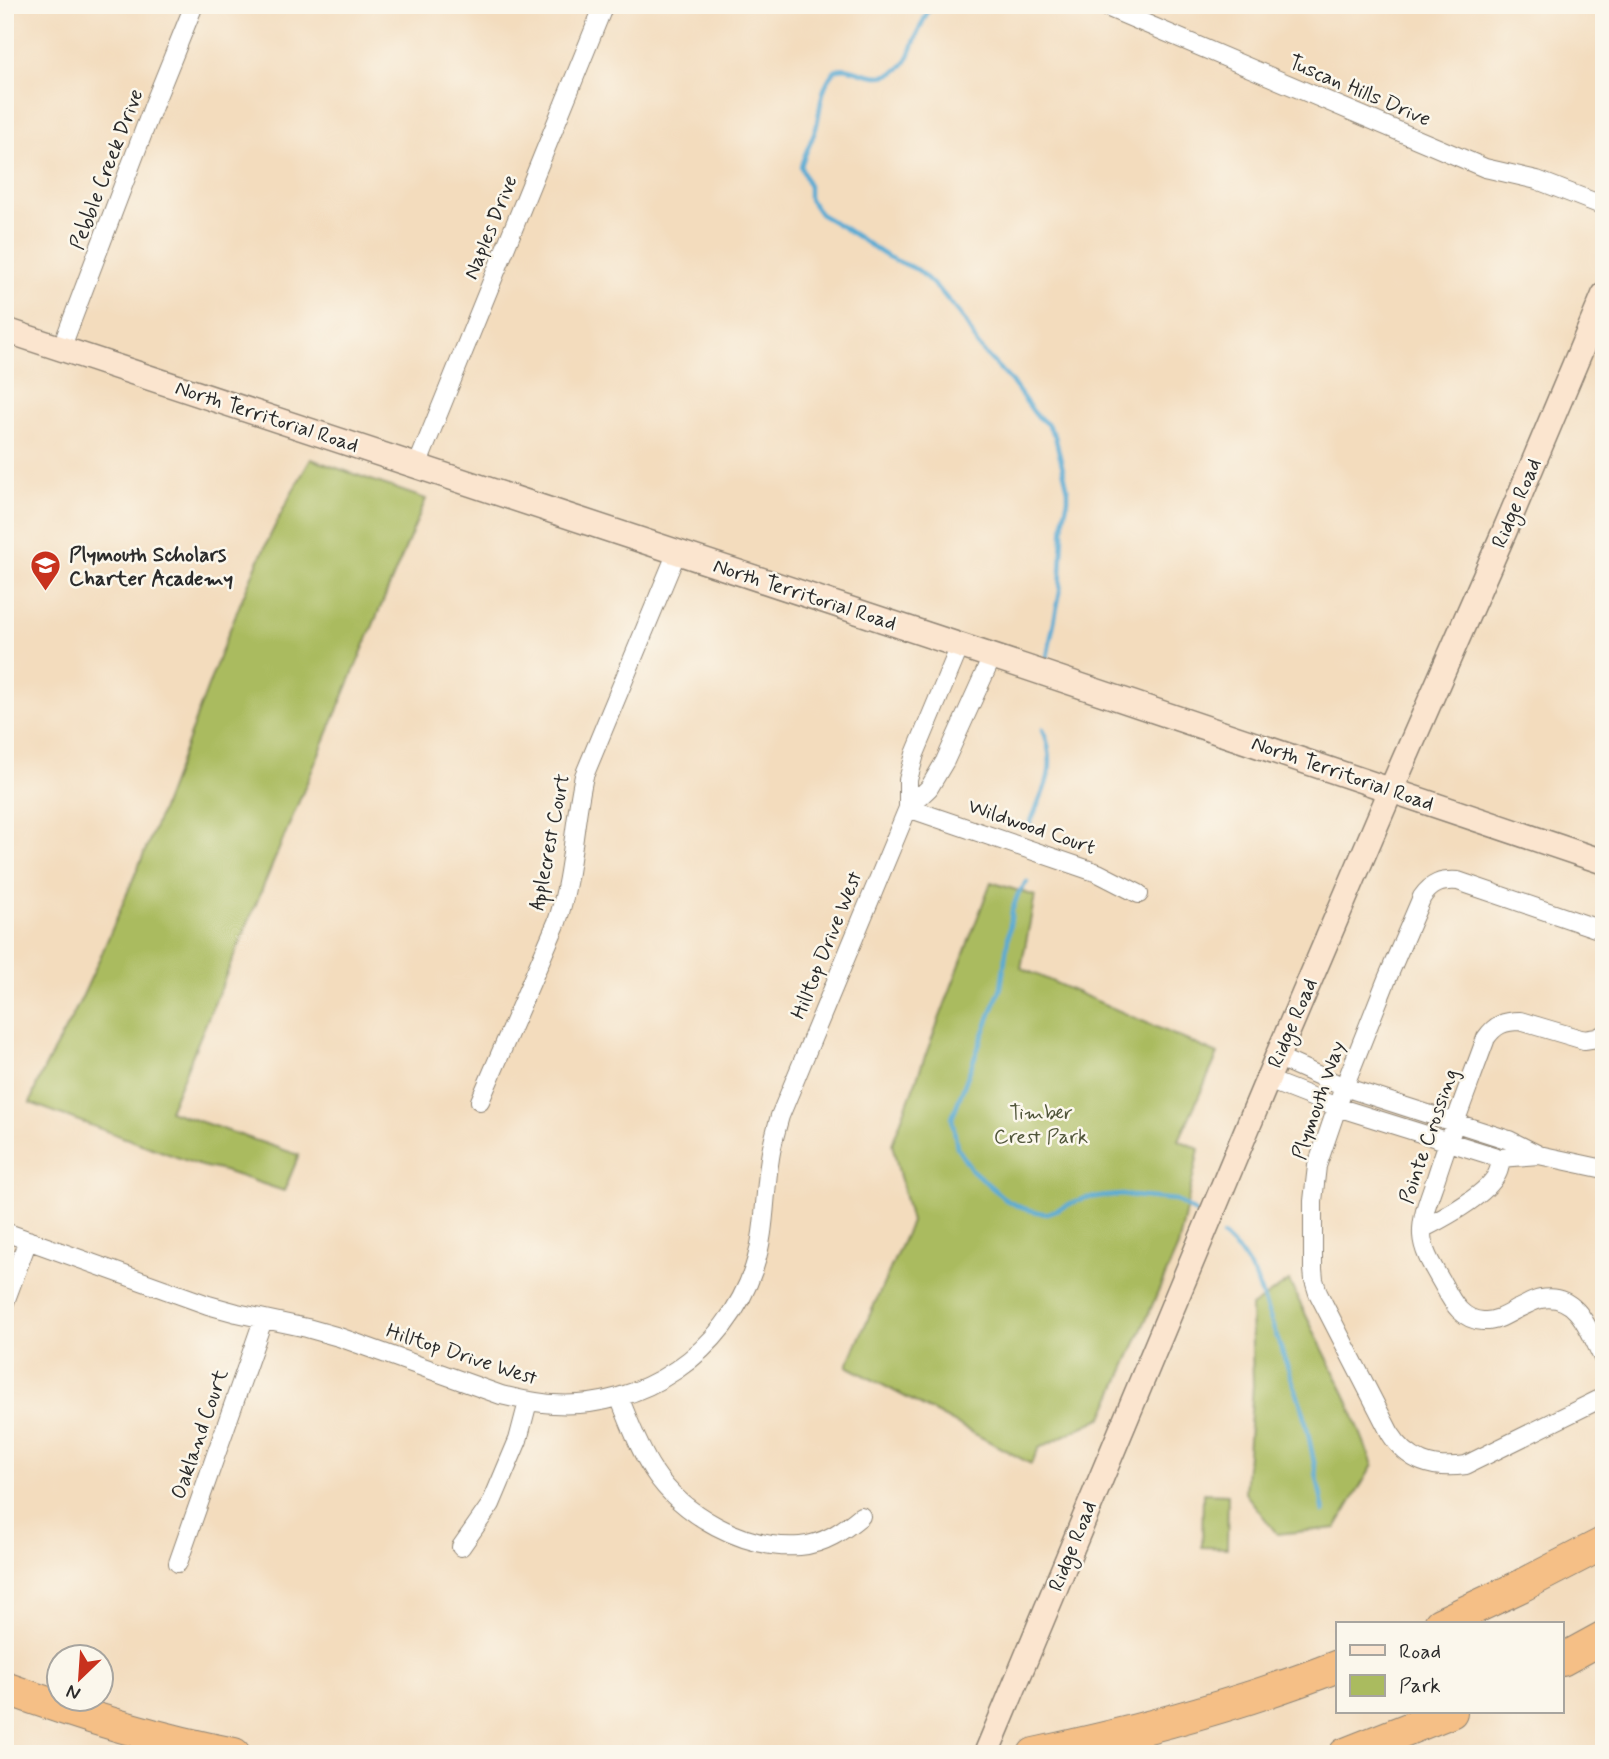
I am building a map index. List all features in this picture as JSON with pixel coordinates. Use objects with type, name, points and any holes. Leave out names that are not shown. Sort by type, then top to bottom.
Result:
[{"type":"highway","points":[[1444,1622],[1604,1543]]},
{"type":"highway","points":[[1564,1659],[1604,1637]]},
{"type":"highway","points":[[1034,1754],[1200,1713],[1336,1667]]},
{"type":"highway","points":[[5,1688],[90,1717],[234,1754]]},
{"type":"highway","points":[[1345,1754],[1446,1714]]},
{"type":"main road","name":"Ridge Road","points":[[986,1754],[1166,1318],[1604,295]]},
{"type":"main road","name":"North Territorial Road","points":[[5,330],[1604,862]]},
{"type":"street","name":"Pebble Creek Drive","points":[[61,349],[194,5]]},
{"type":"street","name":"Naples Drive","points":[[418,466],[604,5]]},
{"type":"street","name":"Tuscan Hills Drive","points":[[1102,5],[1485,168],[1537,180],[1604,206]]},
{"type":"street","name":"Applecrest Court","points":[[480,1101],[557,922],[570,875],[577,806],[584,776],[677,552]]},
{"type":"street","name":"Hilltop Drive West","points":[[5,1232],[208,1305],[339,1337],[501,1395],[528,1402],[572,1404],[620,1397],[679,1369],[723,1326],[746,1290],[755,1268],[761,1244],[770,1158],[780,1116],[908,808],[908,780],[915,754],[960,646]]},
{"type":"street","name":"Hilltop Drive West","points":[[908,808],[929,788],[945,761],[992,657]]},
{"type":"street","name":"Wildwood Court","points":[[908,808],[1098,873],[1139,894]]},
{"type":"street","name":"Plymouth Way","points":[[1604,931],[1458,881],[1445,880],[1428,888],[1387,979],[1344,1087],[1317,1166],[1313,1201],[1314,1280],[1318,1293],[1390,1433],[1401,1448],[1416,1460],[1450,1467],[1466,1465],[1604,1397]]},
{"type":"street","name":"Pointe Crossing","points":[[1604,1034],[1584,1040],[1520,1021],[1499,1024],[1492,1030],[1486,1038],[1454,1122],[1424,1214],[1422,1229],[1427,1254],[1457,1309],[1472,1319],[1483,1321],[1499,1318],[1541,1299],[1556,1298],[1567,1302],[1580,1313],[1604,1360]]},
{"type":"street","points":[[1277,1057],[1344,1087],[1508,1140],[1539,1154],[1604,1170]]},
{"type":"street","points":[[1268,1080],[1337,1107],[1500,1158],[1539,1154]]},
{"type":"street","points":[[1422,1229],[1449,1216],[1493,1182],[1499,1170],[1500,1158]]},
{"type":"street","points":[[5,1302],[28,1240]]},
{"type":"street","name":"Oakland Court","points":[[178,1563],[263,1320]]},
{"type":"street","points":[[620,1397],[640,1448],[662,1482],[685,1506],[726,1531],[763,1542],[800,1546],[842,1532],[861,1516]]},
{"type":"street","points":[[461,1547],[491,1504],[518,1440],[528,1402]]},
{"type":"green space","points":[[311,459],[426,499],[169,1111],[299,1155],[284,1191],[201,1166],[30,1103],[92,976],[143,856],[261,555]]},
{"type":"green space","name":"Timber Crest Park","points":[[991,882],[1035,896],[1021,968],[1218,1054],[1179,1140],[1199,1149],[1178,1247],[1103,1417],[1039,1448],[1031,1464],[847,1366],[911,1222],[892,1144]]},
{"type":"green space","points":[[1289,1281],[1346,1396],[1373,1465],[1336,1528],[1277,1534],[1245,1493],[1253,1385],[1251,1307]]},
{"type":"green space","points":[[1203,1493],[1228,1494],[1227,1548],[1202,1547]]},
{"type":"waterway","points":[[931,5],[908,57],[894,72],[875,76],[840,69],[829,78],[823,91],[816,128],[801,167],[809,186],[809,198],[820,214],[888,257],[918,270],[943,294],[965,321],[978,346],[1011,381],[1055,436],[1068,500],[1064,516],[1060,592],[1047,657]]},
{"type":"waterway","points":[[1030,824],[1050,768],[1048,744],[1043,729]]},
{"type":"waterway","points":[[1027,882],[1018,894],[1012,911],[1001,987],[952,1118],[957,1147],[972,1170],[1006,1200],[1022,1208],[1046,1214],[1085,1198],[1122,1195],[1176,1200],[1196,1213]]},
{"type":"waterway","points":[[1223,1236],[1240,1253],[1255,1276],[1304,1413],[1324,1512]]},
{"type":"place","name":"Plymouth Scholars Charter Academy","points":[[46,593]]}]
